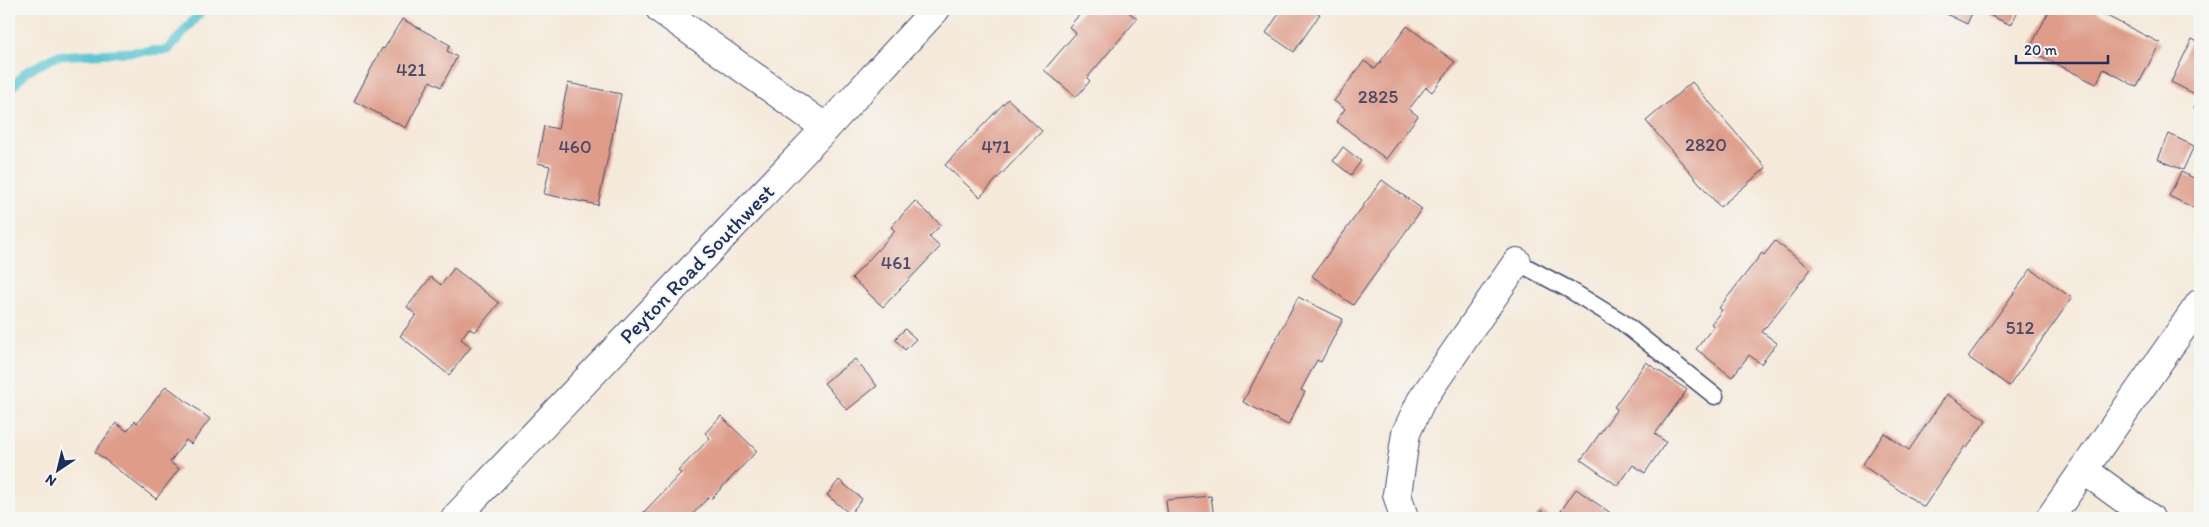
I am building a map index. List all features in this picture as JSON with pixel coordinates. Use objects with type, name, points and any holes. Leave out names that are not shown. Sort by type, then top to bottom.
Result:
[{"type":"street","points":[[660,9],[826,128]]},
{"type":"street","name":"Peyton Road Southwest","points":[[455,518],[826,128],[936,9]]},
{"type":"street","points":[[1404,518],[1397,494],[1406,433],[1421,401],[1517,262]]},
{"type":"street","points":[[2050,518],[2200,303]]},
{"type":"street","points":[[2084,470],[2150,518]]},
{"type":"lane","points":[[1517,262],[1570,290],[1622,322],[1715,396]]},
{"type":"building","points":[[1084,9],[1125,9],[1137,19],[1087,78],[1090,81],[1075,96],[1044,70],[1076,33],[1069,27]]},
{"type":"building","points":[[1282,9],[1313,9],[1320,14],[1294,52],[1266,33]]},
{"type":"building","points":[[1936,9],[1974,9],[1967,24]]},
{"type":"building","points":[[1976,9],[2019,9],[2011,25]]},
{"type":"building","points":[[2050,9],[2093,9],[2160,43],[2137,87],[2104,69],[2096,84],[2029,50]]},
{"type":"building","points":[[402,19],[450,45],[447,51],[457,57],[441,87],[430,81],[406,128],[354,101],[382,48],[384,49]]},
{"type":"building","points":[[1407,26],[1455,62],[1432,92],[1426,87],[1409,109],[1418,116],[1386,159],[1336,121],[1345,109],[1334,101],[1364,61],[1375,69]]},
{"type":"building","points":[[2192,39],[2200,43],[2200,111],[2194,108],[2199,96],[2171,82]]},
{"type":"building","points":[[1692,82],[1766,168],[1720,207],[1646,121]]},
{"type":"building","points":[[568,83],[621,94],[598,205],[544,194],[550,166],[537,163],[544,126],[558,129]]},
{"type":"building","points":[[1008,99],[1042,131],[980,197],[945,165]]},
{"type":"building","points":[[2169,134],[2194,146],[2183,170],[2158,159]]},
{"type":"building","points":[[1343,147],[1361,161],[1351,175],[1333,161]]},
{"type":"building","points":[[2181,172],[2200,181],[2200,211],[2169,196]]},
{"type":"building","points":[[1382,180],[1422,209],[1353,305],[1312,276]]},
{"type":"building","points":[[915,201],[941,225],[929,237],[940,247],[883,307],[852,278],[895,231],[891,227]]},
{"type":"building","points":[[1775,241],[1811,269],[1762,332],[1777,343],[1761,364],[1749,355],[1732,377],[1696,349],[1714,326],[1711,324],[1722,310],[1719,308],[1762,253],[1764,255]]},
{"type":"building","points":[[454,268],[499,303],[475,332],[469,328],[461,339],[471,347],[449,375],[400,336],[416,315],[407,307],[431,277],[441,285]]},
{"type":"building","points":[[2031,269],[2072,298],[2009,386],[1968,357]]},
{"type":"building","points":[[1298,297],[1343,319],[1321,362],[1317,360],[1301,390],[1305,392],[1288,425],[1243,402]]},
{"type":"building","points":[[905,329],[916,339],[905,350],[895,339]]},
{"type":"building","points":[[855,359],[877,386],[847,410],[824,383]]},
{"type":"building","points":[[1646,362],[1687,390],[1655,434],[1666,442],[1645,473],[1633,465],[1618,486],[1581,460],[1617,409],[1614,407]]},
{"type":"building","points":[[166,386],[210,419],[191,444],[186,440],[170,462],[179,469],[156,499],[95,452],[116,423],[127,431],[135,421],[137,423]]},
{"type":"building","points":[[1947,394],[1986,420],[1967,448],[1965,446],[1924,507],[1862,465],[1884,433],[1909,450]]},
{"type":"building","points":[[721,416],[757,451],[710,500],[708,498],[689,518],[646,518],[642,514],[681,473],[678,471],[710,438],[705,433]]},
{"type":"building","points":[[839,480],[862,499],[850,514],[827,495]]},
{"type":"building","points":[[1576,489],[1612,514],[1609,518],[1556,518]]},
{"type":"building","points":[[1211,496],[1214,518],[1168,518],[1166,500]]},
{"type":"building","points":[[1541,510],[1552,518],[1535,518]]},
{"type":"waterway","points":[[9,91],[26,72],[57,56],[168,50],[203,9]]}]
